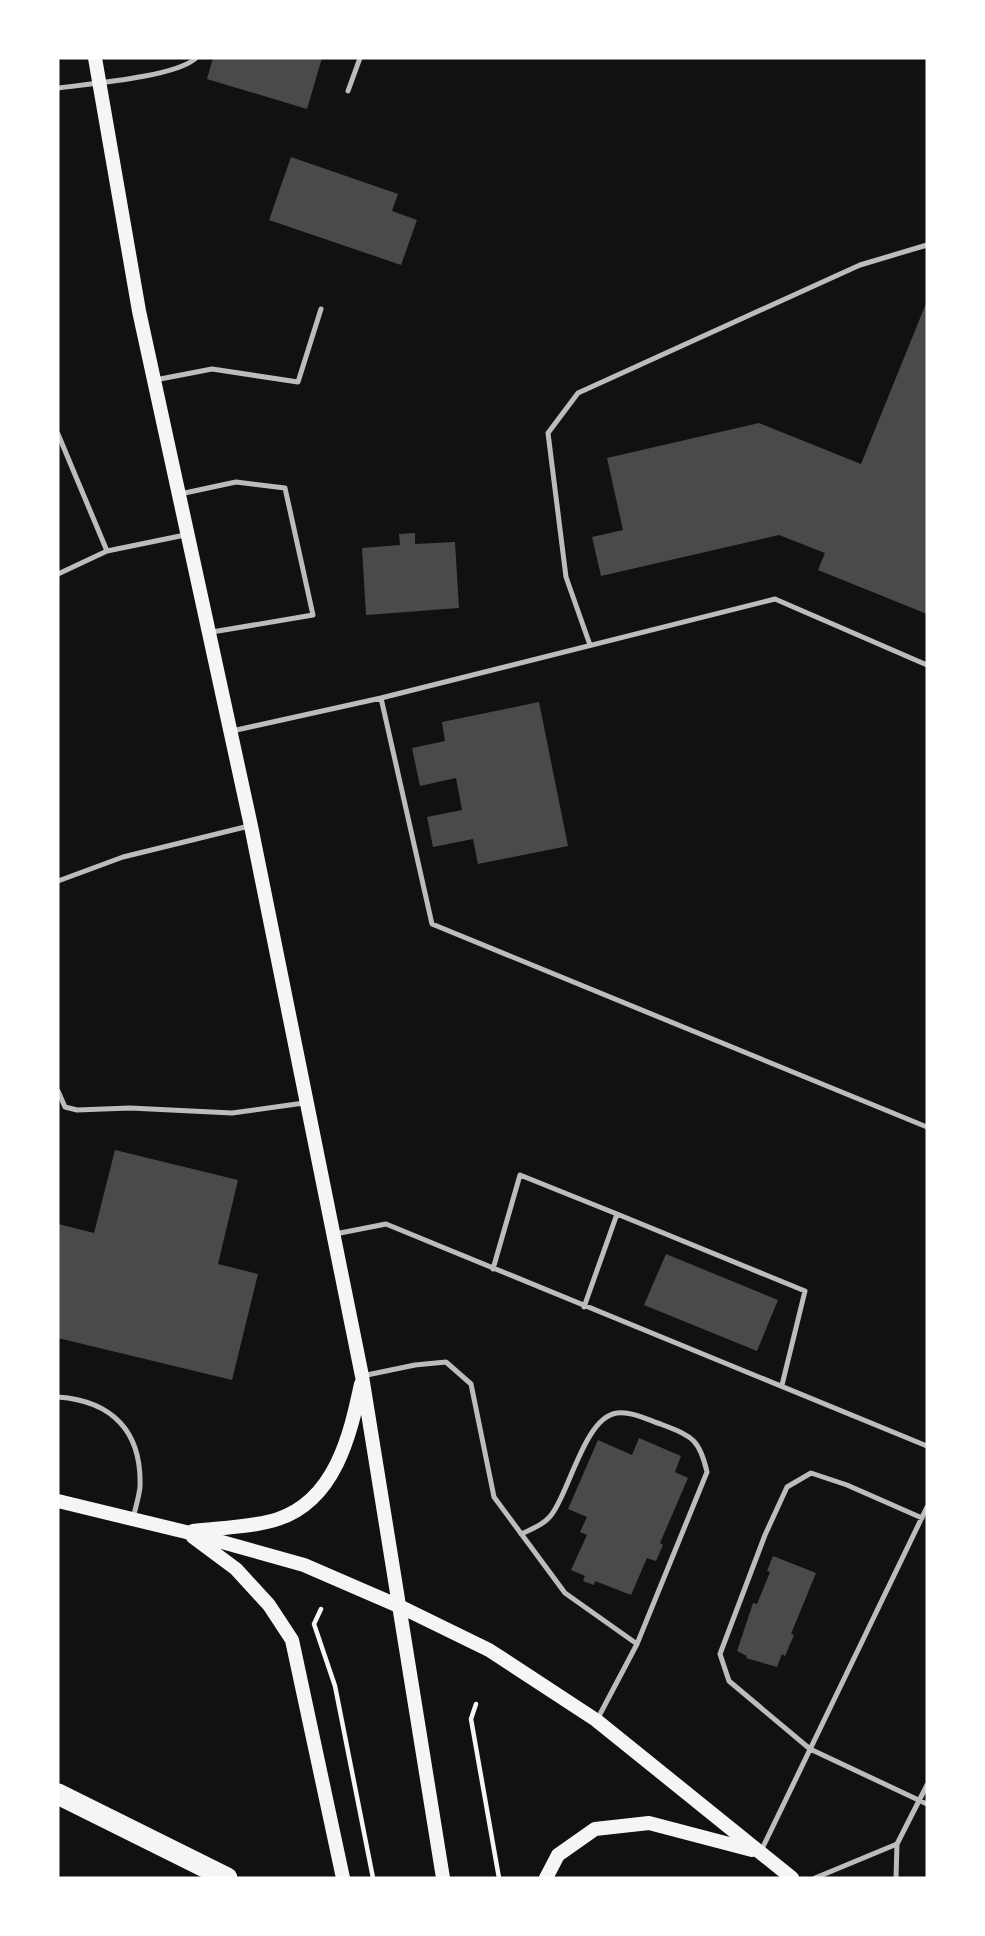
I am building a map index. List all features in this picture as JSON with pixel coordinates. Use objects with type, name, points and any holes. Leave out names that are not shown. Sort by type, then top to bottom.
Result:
[{"type":"highway","points":[[58,1794],[227,1878]]},
{"type":"main road","points":[[95,58],[139,311],[251,826],[335,1234],[401,1607],[443,1878]]},
{"type":"main road","points":[[187,1532],[277,1519],[307,1504],[333,1472],[350,1434],[362,1376]]},
{"type":"main road","points":[[58,1501],[187,1532],[304,1565],[401,1607],[489,1650],[596,1720],[792,1878]]},
{"type":"main road","points":[[187,1532],[236,1569],[269,1605],[292,1640],[342,1878]]},
{"type":"main road","points":[[546,1878],[558,1855],[595,1829],[649,1823],[760,1853]]},
{"type":"lane","points":[[58,88],[169,70],[190,64],[196,58]]},
{"type":"lane","points":[[348,91],[360,58]]},
{"type":"lane","points":[[590,645],[566,577],[548,433],[578,393],[860,265],[927,245]]},
{"type":"lane","points":[[155,380],[212,369],[298,382],[321,309]]},
{"type":"lane","points":[[58,435],[107,551]]},
{"type":"lane","points":[[180,495],[236,482],[285,488],[313,615],[209,633]]},
{"type":"lane","points":[[58,575],[107,551],[188,534]]},
{"type":"lane","points":[[230,732],[381,698],[775,599],[927,665]]},
{"type":"lane","points":[[381,698],[432,924],[927,1127]]},
{"type":"lane","points":[[58,881],[123,857],[251,826]]},
{"type":"lane","points":[[58,1091],[65,1107],[77,1110],[130,1108],[232,1113],[307,1102]]},
{"type":"lane","points":[[493,1269],[520,1175],[805,1291],[782,1385]]},
{"type":"lane","points":[[584,1307],[617,1214]]},
{"type":"lane","points":[[335,1234],[386,1224],[927,1446]]},
{"type":"lane","points":[[362,1376],[415,1365],[446,1362],[471,1384],[494,1497],[565,1593],[637,1644]]},
{"type":"lane","points":[[58,1397],[71,1398],[108,1410],[131,1434],[137,1454],[140,1487],[133,1519]]},
{"type":"lane","points":[[522,1534],[550,1516],[591,1433],[602,1419],[615,1413],[631,1413],[678,1430],[696,1442],[703,1455],[707,1472],[637,1644],[596,1720]]},
{"type":"lane","points":[[922,1518],[847,1485],[811,1473],[787,1487],[765,1535],[720,1654],[729,1681],[810,1749],[927,1804]]},
{"type":"lane","points":[[760,1853],[927,1507]]},
{"type":"lane","points":[[896,1878],[897,1844],[927,1785]]},
{"type":"lane","points":[[815,1878],[897,1844]]},
{"type":"path","points":[[321,1609],[314,1624],[335,1686],[373,1878]]},
{"type":"path","points":[[476,1704],[471,1718],[499,1878]]},
{"type":"building","points":[[213,58],[322,58],[307,109],[207,79]]},
{"type":"building","points":[[291,157],[398,194],[392,211],[417,220],[401,265],[269,220]]},
{"type":"building","points":[[927,301],[927,614],[818,570],[825,553],[779,535],[601,576],[592,537],[623,530],[607,458],[759,423],[861,464]]},
{"type":"building","points":[[415,533],[415,544],[455,542],[459,608],[366,615],[362,548],[400,545],[399,534]]},
{"type":"building","points":[[539,702],[568,846],[478,864],[473,839],[433,847],[427,817],[462,810],[456,778],[420,786],[412,748],[445,741],[442,722]]},
{"type":"building","points":[[115,1150],[238,1180],[218,1264],[258,1274],[232,1380],[58,1338],[58,1224],[94,1233]]},
{"type":"building","points":[[666,1254],[778,1300],[757,1351],[644,1305]]},
{"type":"building","points":[[639,1438],[681,1456],[675,1472],[688,1478],[660,1543],[663,1545],[656,1561],[647,1558],[631,1595],[595,1581],[594,1585],[583,1581],[585,1576],[571,1570],[587,1535],[580,1532],[587,1517],[568,1509],[598,1440],[632,1455]]},
{"type":"building","points":[[773,1556],[816,1573],[791,1634],[794,1635],[777,1667],[746,1658],[747,1656],[737,1651],[753,1603],[757,1604],[770,1572],[767,1571]]}]
